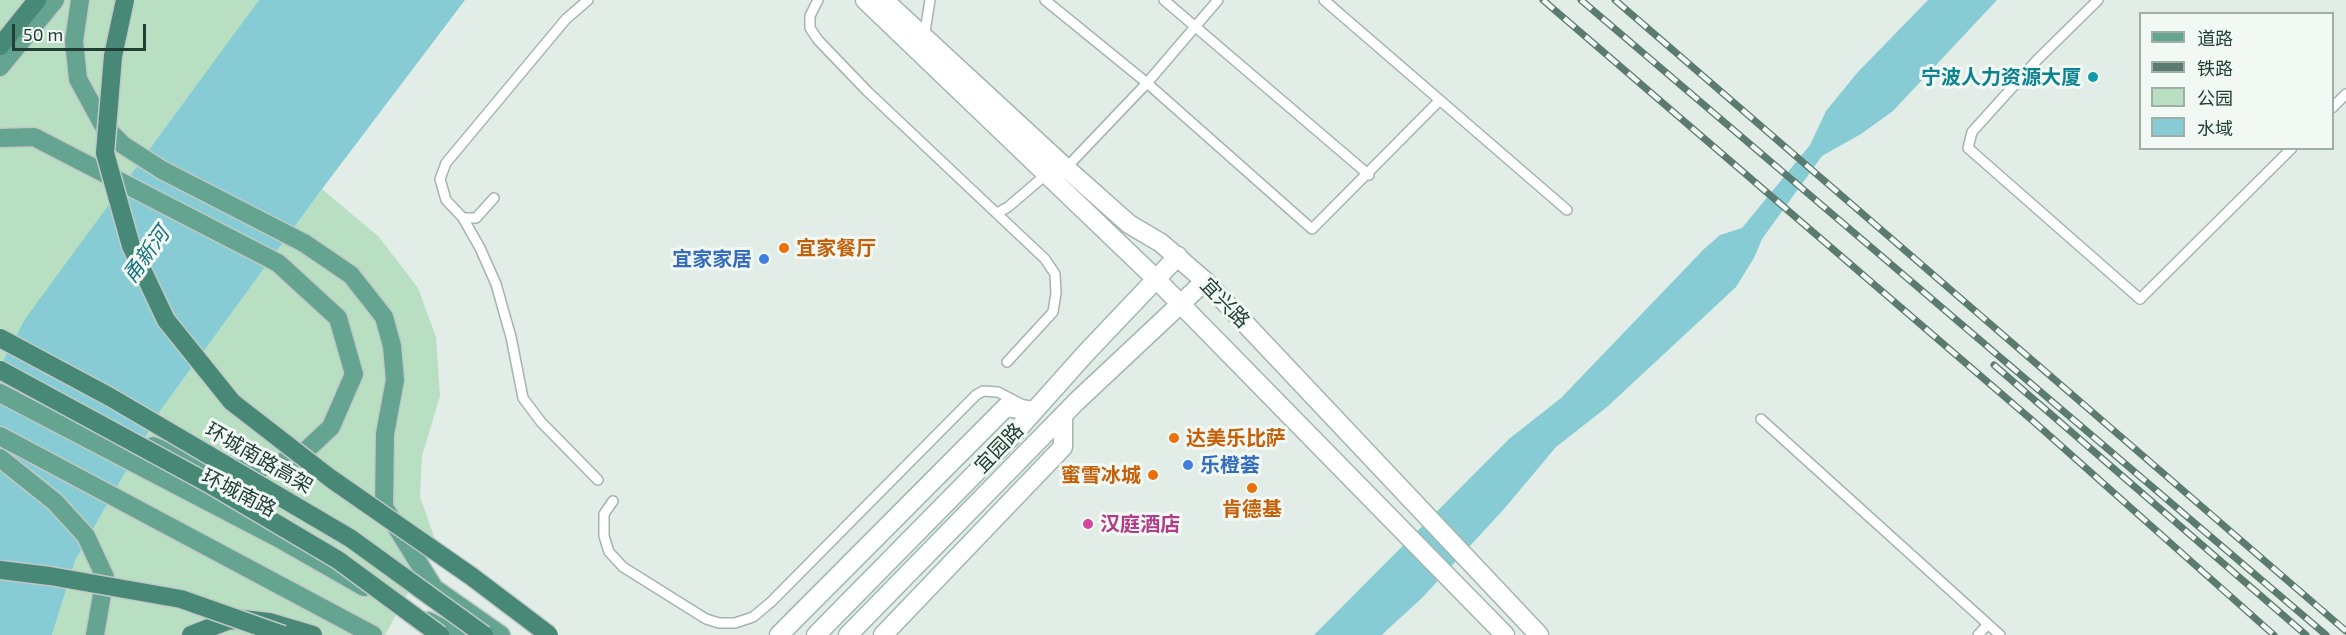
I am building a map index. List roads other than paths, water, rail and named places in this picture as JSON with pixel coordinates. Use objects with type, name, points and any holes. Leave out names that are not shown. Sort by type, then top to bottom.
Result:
[{"type":"highway","points":[[0,46],[37,0]]},
{"type":"highway","points":[[125,0],[113,56],[105,153],[131,246],[166,320],[232,402],[330,478],[549,635]]},
{"type":"highway","name":"环城南路高架","points":[[0,338],[110,397],[350,538],[484,635]]},
{"type":"highway","points":[[0,371],[208,483],[338,560],[440,635]]},
{"type":"highway","points":[[0,570],[50,576],[181,599],[283,635]]},
{"type":"highway","points":[[191,635],[226,621],[242,619],[269,622],[313,635]]},
{"type":"main road","points":[[0,67],[55,0]]},
{"type":"main road","points":[[81,0],[74,42],[78,79],[103,125],[123,145],[162,170],[304,243],[351,275],[384,317],[392,346],[394,380],[385,434],[384,507],[434,588],[501,635]]},
{"type":"main road","points":[[0,138],[34,137],[278,263],[339,318],[354,374],[332,428],[298,458],[253,470],[197,464],[141,441],[0,371]]},
{"type":"main road","points":[[0,385],[138,466]]},
{"type":"main road","name":"环城南路","points":[[0,393],[278,538],[456,635]]},
{"type":"main road","points":[[0,436],[373,635]]},
{"type":"main road","points":[[0,458],[55,502],[86,536],[105,578],[95,635]]},
{"type":"street","name":"宜兴路","points":[[865,0],[1058,168],[1129,224],[1178,256],[1205,281],[1539,635]]},
{"type":"street","name":"宜兴路","points":[[884,0],[1058,168],[1156,279],[1505,635]]},
{"type":"street","name":"宜园路","points":[[816,635],[1034,411],[1178,256]]},
{"type":"street","name":"宜园路","points":[[848,635],[1063,416],[1205,281]]},
{"type":"street","points":[[779,635],[1006,407],[1034,411]]},
{"type":"street","points":[[883,635],[1063,447],[1063,416]]},
{"type":"lane","points":[[588,0],[566,19],[446,163],[440,179],[446,200],[463,218],[496,284],[511,337],[523,398],[541,422],[598,480]]},
{"type":"lane","points":[[818,0],[810,16],[810,28],[818,40],[867,91],[1045,259],[1055,274],[1056,293],[1053,312],[1008,362]]},
{"type":"lane","points":[[924,38],[930,0]]},
{"type":"lane","points":[[1045,0],[1146,84],[1312,229],[1369,175],[1440,100]]},
{"type":"lane","points":[[1164,0],[1369,175]]},
{"type":"lane","points":[[997,213],[1058,168],[1146,84],[1218,0]]},
{"type":"lane","points":[[1324,0],[1567,210]]},
{"type":"lane","points":[[2098,0],[2037,60],[1972,132],[1968,148],[2140,299],[2290,150]]},
{"type":"lane","points":[[2334,106],[2346,94]]},
{"type":"lane","points":[[463,218],[476,218],[494,198]]},
{"type":"lane","points":[[613,501],[604,514],[604,536],[609,552],[623,567],[706,619],[719,623],[735,623],[753,617],[771,602],[976,395],[983,391],[998,392],[1034,411]]},
{"type":"lane","points":[[1761,419],[2000,635]]},
{"type":"lane","points":[[1978,635],[1988,624]]},
{"type":"water","name":"甬新河","points":[[259,0],[465,0],[322,189],[160,411],[75,561],[52,635],[0,635],[0,367],[25,319]]},
{"type":"water","points":[[1928,0],[1997,0],[1893,111],[1861,134],[1822,156],[1762,239],[1754,258],[1736,287],[1607,407],[1556,447],[1504,509],[1422,598],[1382,635],[1314,635],[1509,439],[1561,398],[1704,249],[1720,235],[1742,228],[1810,145],[1826,111],[1857,73]]},
{"type":"railway","points":[[1543,0],[2033,421],[2274,635]]},
{"type":"railway","points":[[1581,0],[2326,635]]},
{"type":"railway","points":[[1615,0],[2346,631]]},
{"type":"railway","points":[[1994,365],[2306,635]]},
{"type":"place","name":"宁波人力资源大厦","points":[[2093,77]]},
{"type":"place","name":"宜家餐厅","points":[[784,248]]},
{"type":"place","name":"宜家家居","points":[[764,259]]},
{"type":"place","name":"达美乐比萨","points":[[1174,438]]},
{"type":"place","name":"乐橙荟","points":[[1188,465]]},
{"type":"place","name":"蜜雪冰城","points":[[1153,475]]},
{"type":"place","name":"肯德基","points":[[1252,488]]},
{"type":"place","name":"汉庭酒店","points":[[1088,524]]}]
